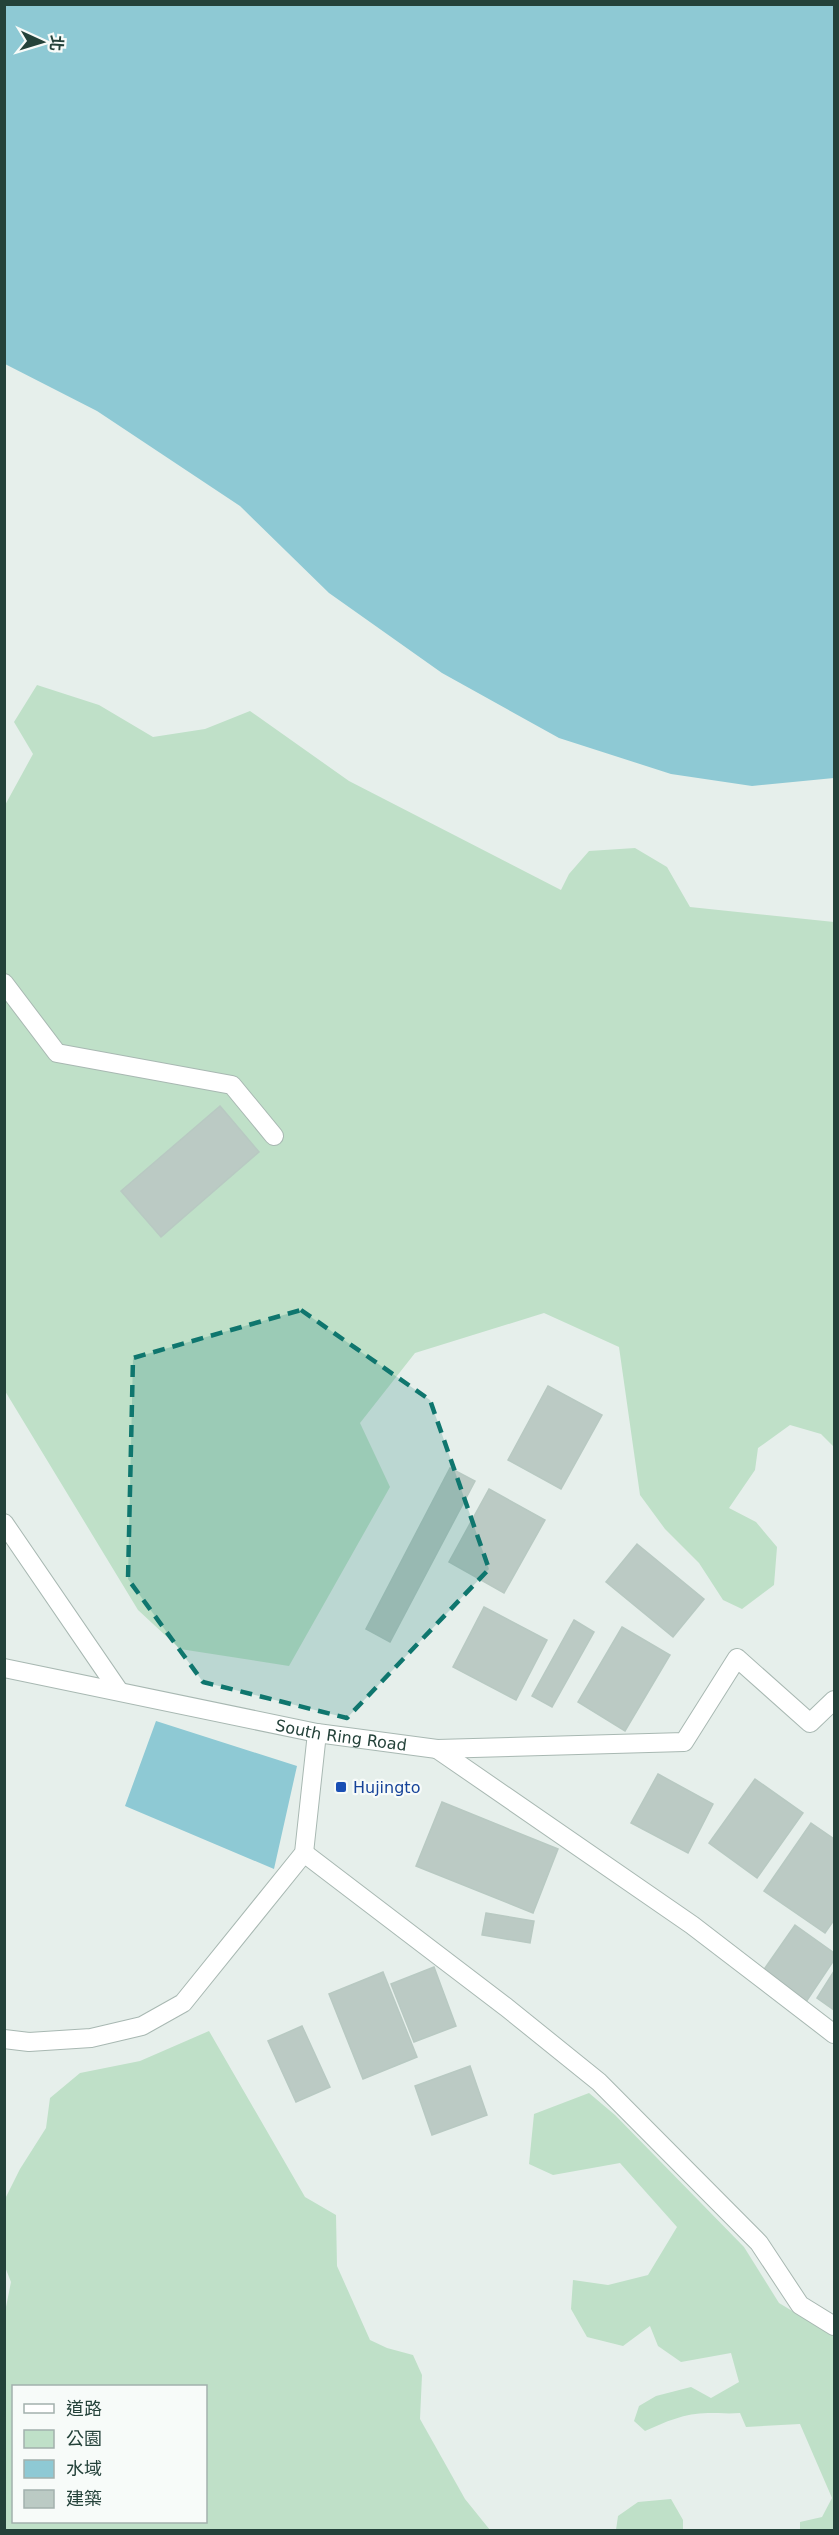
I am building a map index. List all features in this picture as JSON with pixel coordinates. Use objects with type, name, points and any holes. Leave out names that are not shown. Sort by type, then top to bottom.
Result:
[{"type":"street","points":[[4,982],[57,1053],[232,1085],[274,1136]]},
{"type":"street","points":[[4,1523],[119,1691]]},
{"type":"street","name":"South Ring Road","points":[[4,1668],[317,1733],[437,1749],[684,1742],[737,1658],[810,1723],[834,1700]]},
{"type":"street","points":[[4,2039],[29,2042],[92,2038],[142,2026],[183,2003],[304,1853],[317,1733]]},
{"type":"street","points":[[437,1749],[692,1925],[834,2034]]},
{"type":"street","points":[[304,1853],[506,2007],[599,2082],[759,2243],[800,2306],[834,2326]]},
{"type":"highlighted area","points":[[301,1310],[430,1400],[489,1569],[347,1718],[203,1682],[128,1579],[133,1358]]},
{"type":"green space","points":[[37,685],[99,705],[153,737],[205,729],[250,711],[349,781],[561,890],[569,874],[589,851],[635,848],[667,867],[690,907],[834,922],[834,1447],[821,1434],[790,1425],[758,1448],[755,1470],[729,1508],[756,1522],[777,1547],[774,1585],[742,1609],[723,1600],[699,1563],[665,1529],[640,1495],[619,1347],[544,1313],[415,1353],[360,1423],[390,1487],[289,1666],[180,1649],[138,1610],[5,1391],[4,807],[33,754],[14,722]]},
{"type":"green space","points":[[209,2031],[305,2197],[336,2215],[337,2266],[370,2340],[387,2348],[413,2355],[422,2375],[420,2419],[465,2499],[490,2530],[5,2530],[4,2317],[11,2282],[5,2267],[5,2199],[20,2169],[46,2128],[50,2098],[80,2073],[140,2061]]},
{"type":"green space","points":[[589,2093],[615,2115],[744,2247],[779,2303],[834,2336],[834,2530],[800,2530],[800,2522],[822,2517],[832,2498],[800,2424],[746,2427],[740,2413],[683,2416],[645,2431],[634,2421],[639,2406],[656,2396],[691,2387],[711,2398],[739,2382],[731,2353],[681,2362],[658,2346],[650,2326],[623,2346],[587,2337],[571,2309],[573,2280],[608,2285],[648,2275],[677,2227],[620,2163],[553,2175],[529,2164],[534,2114]]},
{"type":"green space","points":[[671,2499],[683,2520],[683,2530],[616,2530],[618,2516],[638,2502]]},
{"type":"water","points":[[4,5],[834,5],[834,778],[752,786],[671,774],[559,738],[442,673],[329,593],[240,506],[97,411],[5,364]]},
{"type":"water","points":[[156,1721],[297,1766],[274,1869],[125,1806]]},
{"type":"building","points":[[220,1106],[259,1152],[161,1237],[121,1191]]},
{"type":"building","points":[[548,1386],[602,1415],[561,1489],[508,1460]]},
{"type":"building","points":[[450,1468],[475,1481],[390,1642],[366,1629]]},
{"type":"building","points":[[489,1489],[545,1520],[504,1593],[449,1562]]},
{"type":"building","points":[[637,1544],[704,1599],[673,1637],[606,1582]]},
{"type":"building","points":[[484,1607],[547,1640],[516,1700],[453,1667]]},
{"type":"building","points":[[574,1620],[594,1632],[552,1707],[532,1696]]},
{"type":"building","points":[[622,1627],[670,1655],[625,1731],[578,1702]]},
{"type":"building","points":[[658,1774],[713,1804],[688,1853],[631,1823]]},
{"type":"building","points":[[755,1779],[803,1813],[757,1878],[709,1843]]},
{"type":"building","points":[[442,1802],[558,1849],[533,1913],[416,1866]]},
{"type":"building","points":[[811,1823],[834,1839],[834,1920],[825,1933],[764,1891]]},
{"type":"building","points":[[486,1913],[534,1921],[530,1943],[482,1935]]},
{"type":"building","points":[[795,1925],[834,1953],[834,1960],[806,2002],[763,1971]]},
{"type":"building","points":[[434,1967],[456,2026],[414,2042],[391,1984]]},
{"type":"building","points":[[834,1971],[834,2010],[817,1998]]},
{"type":"building","points":[[383,1972],[417,2057],[363,2079],[329,1994]]},
{"type":"building","points":[[302,2026],[330,2087],[296,2102],[268,2041]]},
{"type":"building","points":[[470,2066],[487,2115],[432,2135],[415,2086]]},
{"type":"place","name":"Hujingto","points":[[341,1787]]}]
